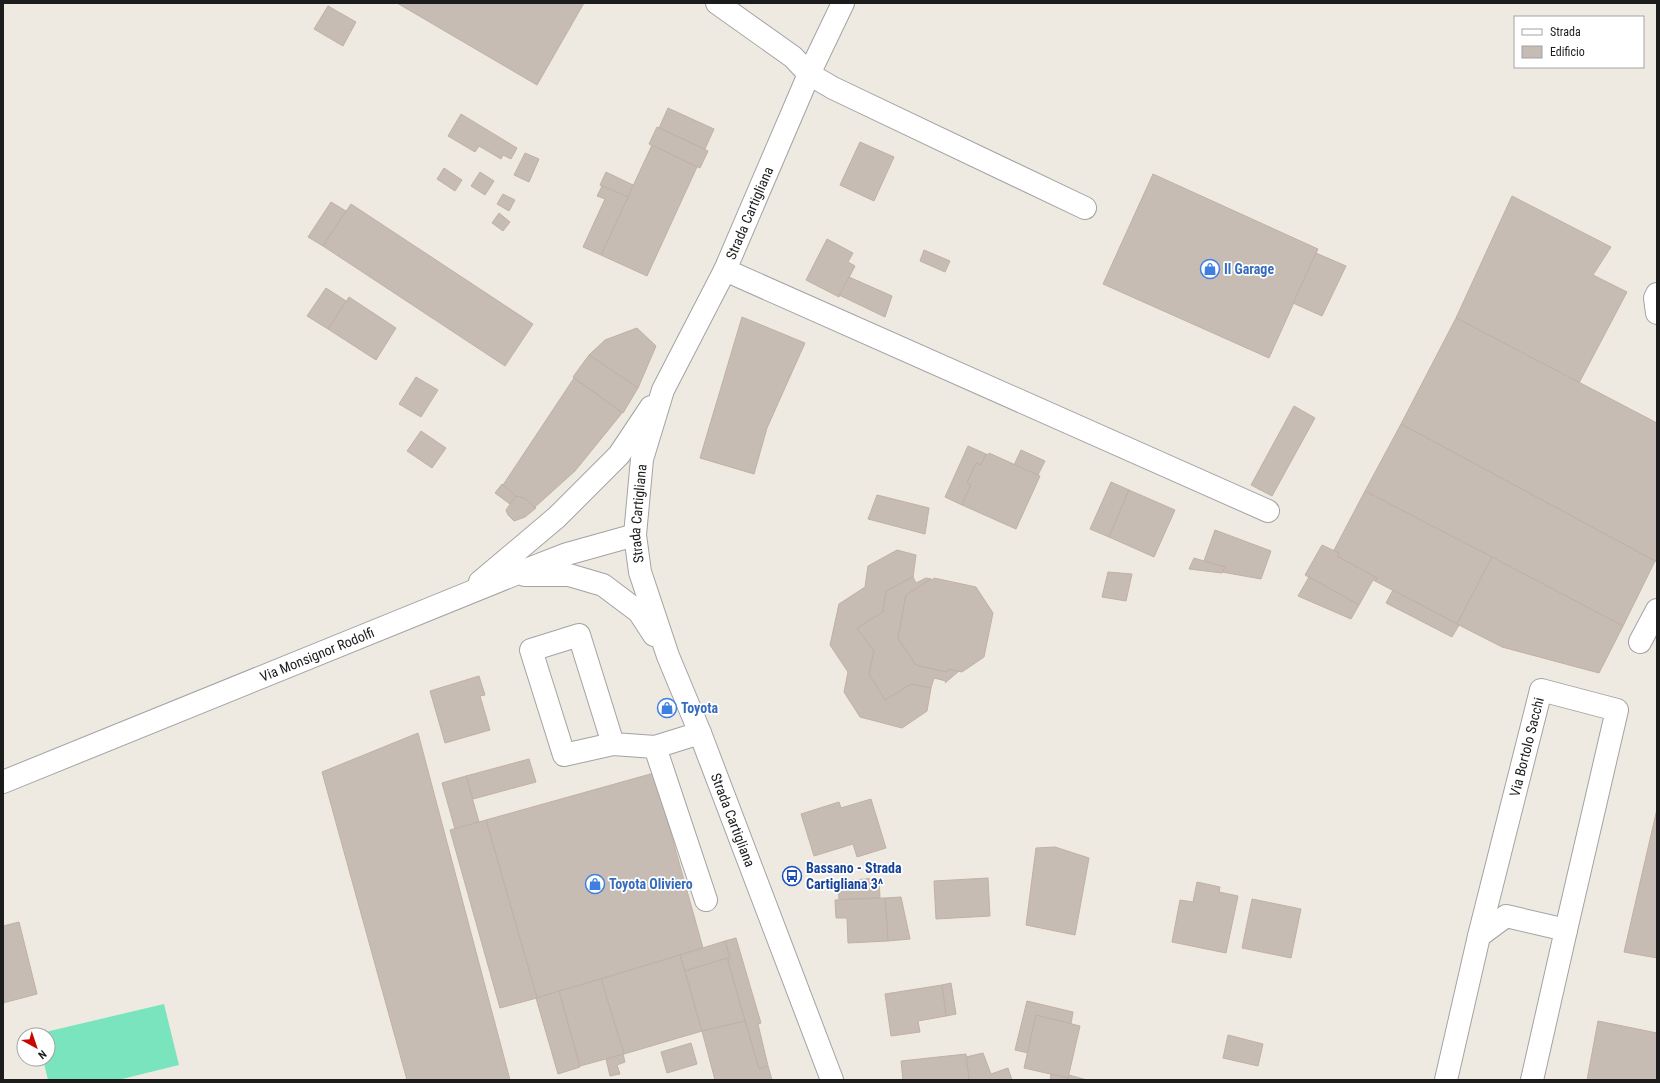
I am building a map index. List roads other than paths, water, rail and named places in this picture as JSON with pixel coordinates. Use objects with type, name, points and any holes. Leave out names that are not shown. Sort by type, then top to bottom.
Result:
[{"type":"street","points":[[718,3],[793,57],[809,74],[833,88],[1086,208]]},
{"type":"street","name":"Strada Cartigliana","points":[[832,1080],[700,733],[668,656],[640,572],[634,535],[642,459],[663,390],[725,270],[809,74],[843,3]]},
{"type":"street","points":[[725,270],[1268,511]]},
{"type":"street","points":[[1657,294],[1657,313]]},
{"type":"street","points":[[467,593],[557,517],[619,455],[663,390]]},
{"type":"street","name":"Via Monsignor Rodolfi","points":[[3,782],[467,593],[567,554],[634,535]]},
{"type":"street","points":[[513,575],[569,575],[603,585],[639,612],[668,656]]},
{"type":"street","points":[[1640,642],[1657,610]]},
{"type":"street","points":[[613,744],[579,635],[531,650],[564,755],[613,744],[655,747],[700,733]]},
{"type":"street","name":"Via Bortolo Sacchi","points":[[1446,1080],[1479,936],[1541,690],[1617,710],[1532,1080]]},
{"type":"street","points":[[655,747],[706,900]]},
{"type":"street","points":[[1479,936],[1506,916],[1566,930]]},
{"type":"place","name":"Il Garage","points":[[1210,269]]},
{"type":"place","name":"Toyota","points":[[667,708]]},
{"type":"place","name":"Bassano - Strada Cartigliana 3^","points":[[792,876]]},
{"type":"place","name":"Toyota Oliviero","points":[[595,884]]}]
